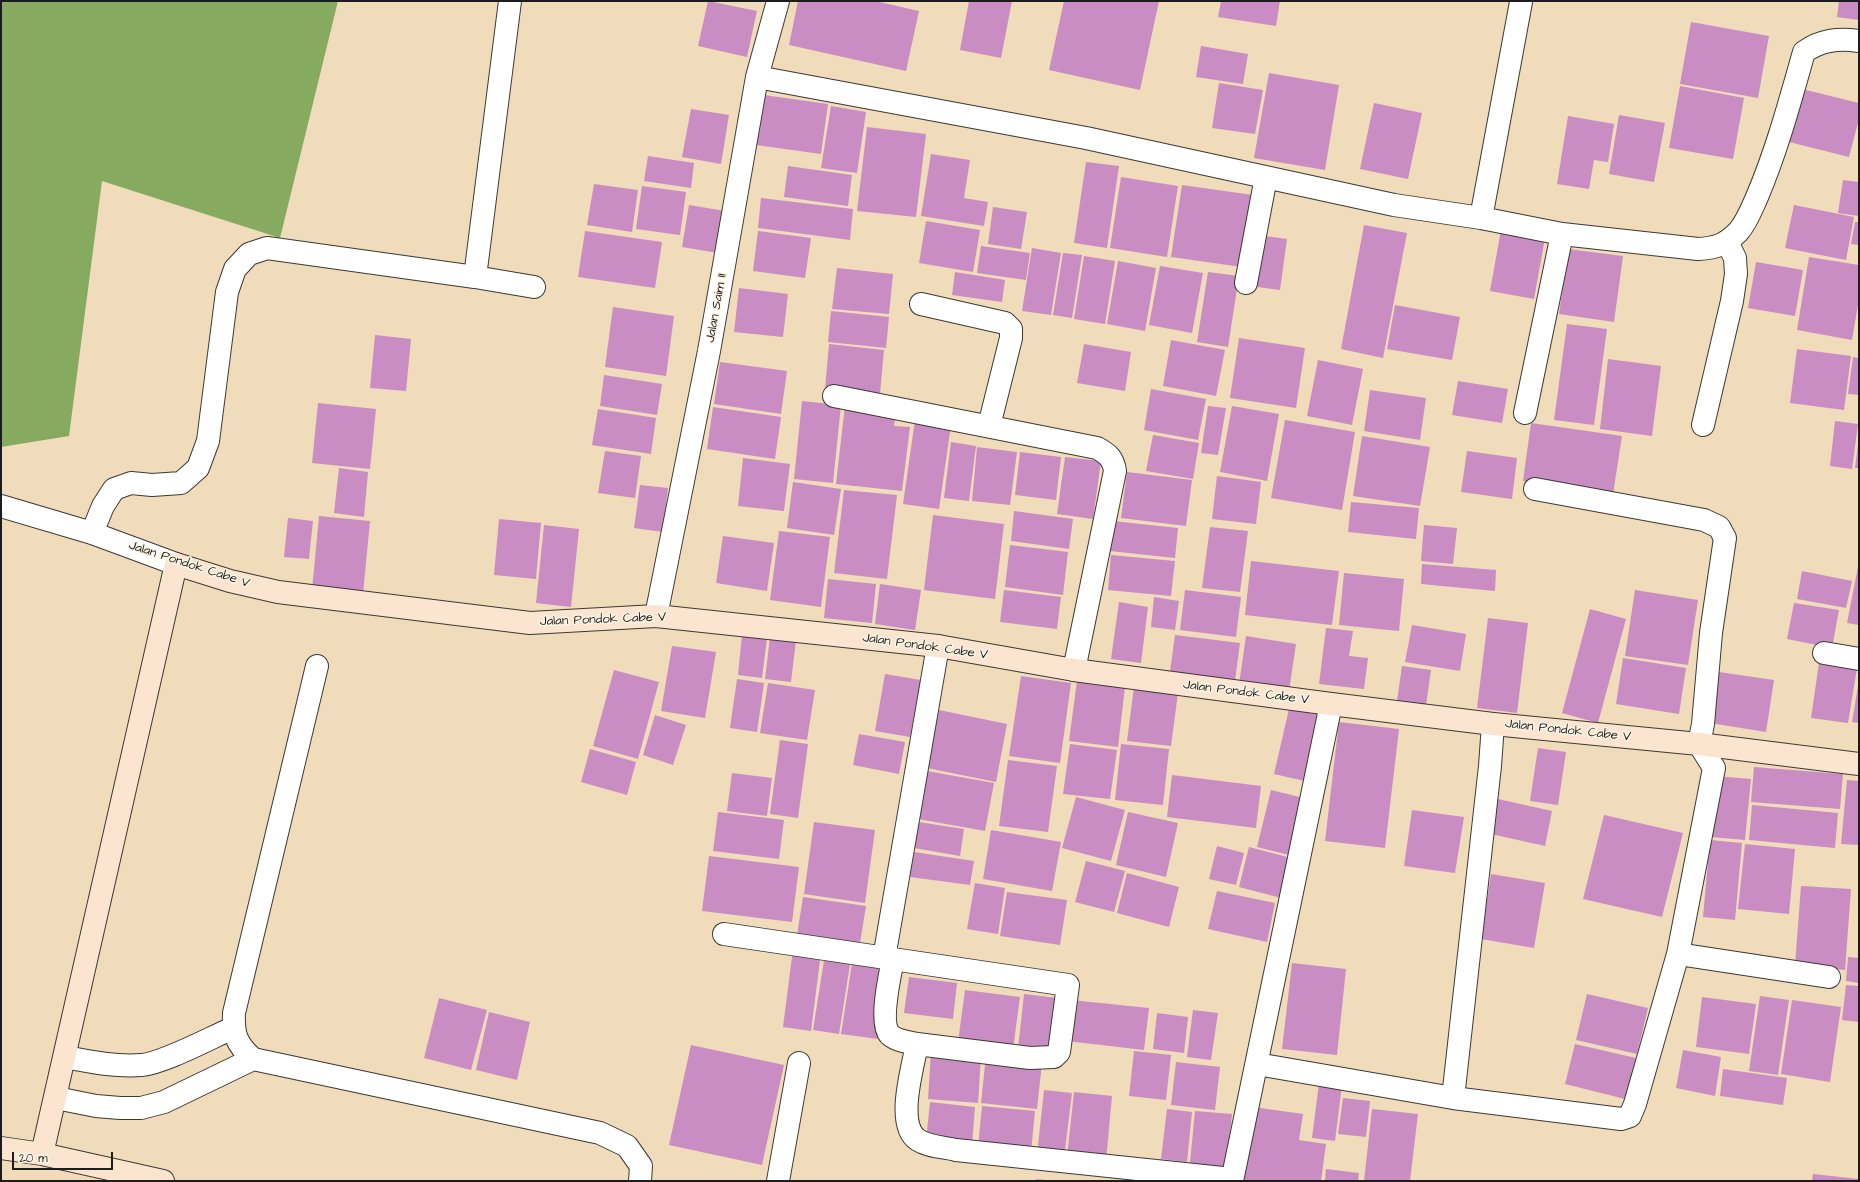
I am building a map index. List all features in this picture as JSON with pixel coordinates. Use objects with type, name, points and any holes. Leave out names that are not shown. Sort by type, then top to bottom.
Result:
[{"type":"street","points":[[475,278],[510,1]]},
{"type":"street","name":"Jalan Saim II","points":[[656,616],[709,351],[757,77],[778,1]]},
{"type":"street","points":[[1481,218],[1521,2]]},
{"type":"street","points":[[757,77],[1086,138],[1394,205],[1481,218],[1562,234],[1698,249],[1714,248],[1727,242],[1739,231],[1748,216],[1764,180],[1783,126],[1804,52],[1814,45],[1828,40],[1845,39],[1859,41]]},
{"type":"street","points":[[1246,283],[1266,177]]},
{"type":"street","points":[[1526,413],[1562,234]]},
{"type":"street","points":[[1703,425],[1732,301],[1736,274],[1735,258],[1727,242]]},
{"type":"street","points":[[92,533],[104,506],[114,489],[131,483],[152,485],[181,483],[198,468],[208,441],[227,292],[235,269],[250,254],[267,248],[534,287]]},
{"type":"street","points":[[922,304],[1005,323],[1011,329],[1011,338],[989,426]]},
{"type":"street","points":[[834,396],[1097,448],[1108,453],[1114,461],[1115,471],[1074,670]]},
{"type":"street","points":[[1257,1064],[1453,1098],[1621,1119],[1630,1116],[1635,1104],[1678,954],[1714,768],[1699,744],[1704,724],[1711,633],[1725,538],[1719,527],[1704,520],[1535,488]]},
{"type":"street","name":"Jalan Pondok Cabe V","points":[[1,506],[92,533],[176,564],[230,581],[278,592],[530,622],[656,616],[938,646],[1074,670],[1331,704],[1493,724],[1699,744],[1859,764]]},
{"type":"street","points":[[42,1154],[56,1098],[176,564]]},
{"type":"street","points":[[724,934],[889,959],[1068,985],[1059,1052],[1054,1057],[1030,1058],[917,1044],[890,1035],[886,1026],[889,959],[938,646]]},
{"type":"street","points":[[1824,653],[1859,659]]},
{"type":"street","points":[[317,666],[234,1012],[233,1028],[242,1049],[252,1059],[600,1133],[627,1146],[641,1166],[640,1181]]},
{"type":"street","points":[[917,1044],[906,1112],[906,1124],[910,1132],[917,1140],[926,1144],[956,1150],[1232,1180],[1331,704]]},
{"type":"street","points":[[1453,1098],[1490,766],[1493,724]]},
{"type":"street","points":[[1678,954],[1829,977]]},
{"type":"street","points":[[65,1057],[112,1066],[143,1065],[169,1057],[233,1028]]},
{"type":"street","points":[[56,1098],[96,1106],[141,1108],[164,1102],[252,1059]]},
{"type":"street","points":[[778,1181],[799,1062]]},
{"type":"street","points":[[1,1148],[42,1154],[164,1181]]},
{"type":"green space","points":[[1,1],[338,1],[280,238],[102,181],[69,436],[1,447]]},
{"type":"building","points":[[708,1],[757,11],[747,57],[698,46]]},
{"type":"building","points":[[798,1],[875,1],[919,11],[906,71],[789,45]]},
{"type":"building","points":[[969,1],[1012,1],[1001,58],[960,50]]},
{"type":"building","points":[[1064,1],[1159,1],[1140,90],[1049,70]]},
{"type":"building","points":[[1221,1],[1280,1],[1276,26],[1218,17]]},
{"type":"building","points":[[1839,1],[1859,1],[1859,20],[1837,17]]},
{"type":"building","points":[[1691,22],[1769,36],[1758,98],[1680,84]]},
{"type":"building","points":[[1201,46],[1248,54],[1243,84],[1196,77]]},
{"type":"building","points":[[1269,73],[1339,85],[1325,170],[1254,158]]},
{"type":"building","points":[[1219,83],[1263,90],[1255,134],[1212,128]]},
{"type":"building","points":[[1680,86],[1744,98],[1733,159],[1669,148]]},
{"type":"building","points":[[1802,89],[1859,103],[1859,119],[1849,157],[1789,142]]},
{"type":"building","points":[[764,95],[828,104],[821,154],[756,145]]},
{"type":"building","points":[[1374,103],[1422,113],[1408,179],[1360,169]]},
{"type":"building","points":[[831,106],[866,112],[857,173],[821,168]]},
{"type":"building","points":[[691,109],[729,115],[721,164],[682,157]]},
{"type":"building","points":[[1619,115],[1665,123],[1654,182],[1609,174]]},
{"type":"building","points":[[1568,116],[1614,124],[1608,162],[1594,160],[1589,189],[1557,184]]},
{"type":"building","points":[[867,127],[926,134],[916,217],[857,211]]},
{"type":"building","points":[[931,154],[970,160],[964,198],[988,202],[984,226],[921,216]]},
{"type":"building","points":[[648,156],[694,163],[691,188],[644,181]]},
{"type":"building","points":[[1086,162],[1119,166],[1107,248],[1074,243]]},
{"type":"building","points":[[788,166],[852,175],[848,206],[784,197]]},
{"type":"building","points":[[1121,177],[1178,186],[1167,257],[1110,248]]},
{"type":"building","points":[[1843,180],[1859,182],[1859,216],[1838,213]]},
{"type":"building","points":[[594,184],[638,190],[632,232],[587,225]]},
{"type":"building","points":[[1182,185],[1253,195],[1242,267],[1171,257]]},
{"type":"building","points":[[642,186],[686,192],[680,235],[636,229]]},
{"type":"building","points":[[761,198],[853,209],[850,240],[758,228]]},
{"type":"building","points":[[689,205],[725,211],[718,253],[682,247]]},
{"type":"building","points":[[1794,205],[1854,217],[1846,260],[1785,248]]},
{"type":"building","points":[[993,207],[1027,212],[1021,249],[988,244]]},
{"type":"building","points":[[926,221],[980,230],[973,272],[919,263]]},
{"type":"building","points":[[1855,222],[1859,222],[1859,245],[1851,244]]},
{"type":"building","points":[[1364,225],[1407,233],[1383,358],[1341,349]]},
{"type":"building","points":[[1501,230],[1545,238],[1534,299],[1490,291]]},
{"type":"building","points":[[585,231],[662,242],[655,288],[578,277]]},
{"type":"building","points":[[758,231],[811,238],[805,278],[753,271]]},
{"type":"building","points":[[1257,235],[1287,239],[1280,290],[1250,286]]},
{"type":"building","points":[[981,246],[1030,253],[1026,280],[977,273]]},
{"type":"building","points":[[1032,248],[1061,253],[1051,315],[1022,311]]},
{"type":"building","points":[[1568,249],[1623,256],[1614,322],[1559,314]]},
{"type":"building","points":[[1063,253],[1082,255],[1072,318],[1053,315]]},
{"type":"building","points":[[1084,256],[1115,261],[1105,324],[1074,319]]},
{"type":"building","points":[[1809,257],[1859,265],[1859,299],[1852,340],[1797,330]]},
{"type":"building","points":[[1118,261],[1156,268],[1145,331],[1107,324]]},
{"type":"building","points":[[1756,262],[1803,270],[1795,316],[1748,308]]},
{"type":"building","points":[[1160,266],[1203,273],[1192,333],[1149,325]]},
{"type":"building","points":[[837,268],[893,274],[889,314],[832,309]]},
{"type":"building","points":[[955,272],[1005,280],[1002,302],[952,295]]},
{"type":"building","points":[[1208,272],[1239,276],[1228,347],[1197,342]]},
{"type":"building","points":[[739,288],[788,294],[783,337],[734,332]]},
{"type":"building","points":[[1395,305],[1460,317],[1452,360],[1387,349]]},
{"type":"building","points":[[613,307],[674,316],[666,376],[605,367]]},
{"type":"building","points":[[831,311],[889,317],[886,348],[828,342]]},
{"type":"building","points":[[1567,324],[1607,329],[1594,425],[1554,420]]},
{"type":"building","points":[[375,335],[411,339],[406,391],[370,388]]},
{"type":"building","points":[[1239,338],[1305,348],[1296,408],[1230,398]]},
{"type":"building","points":[[1171,340],[1225,350],[1216,396],[1163,386]]},
{"type":"building","points":[[829,344],[884,350],[880,394],[825,389]]},
{"type":"building","points":[[1084,344],[1131,352],[1125,391],[1077,383]]},
{"type":"building","points":[[1797,349],[1851,356],[1844,410],[1790,403]]},
{"type":"building","points":[[1853,357],[1859,358],[1859,395],[1848,394]]},
{"type":"building","points":[[1608,359],[1661,366],[1652,436],[1600,429]]},
{"type":"building","points":[[1318,360],[1363,369],[1352,425],[1307,416]]},
{"type":"building","points":[[720,362],[787,371],[781,414],[714,404]]},
{"type":"building","points":[[604,375],[662,384],[657,415],[600,406]]},
{"type":"building","points":[[1458,381],[1508,389],[1502,423],[1452,415]]},
{"type":"building","points":[[1151,389],[1206,399],[1198,440],[1144,430]]},
{"type":"building","points":[[1370,390],[1426,398],[1420,440],[1364,431]]},
{"type":"building","points":[[802,401],[841,405],[833,483],[794,479]]},
{"type":"building","points":[[318,403],[376,409],[370,469],[312,463]]},
{"type":"building","points":[[845,405],[896,411],[894,426],[910,427],[902,491],[836,484]]},
{"type":"building","points":[[1208,406],[1226,408],[1218,455],[1201,453]]},
{"type":"building","points":[[1232,406],[1279,414],[1267,481],[1220,472]]},
{"type":"building","points":[[713,407],[781,417],[775,459],[707,449]]},
{"type":"building","points":[[598,409],[656,418],[651,454],[592,445]]},
{"type":"building","points":[[915,420],[951,425],[939,509],[903,504]]},
{"type":"building","points":[[1285,420],[1355,432],[1342,510],[1271,498]]},
{"type":"building","points":[[1835,421],[1858,424],[1852,469],[1830,466]]},
{"type":"building","points":[[1531,423],[1622,436],[1613,494],[1523,481]]},
{"type":"building","points":[[1153,435],[1199,443],[1193,479],[1146,471]]},
{"type":"building","points":[[1362,436],[1430,447],[1420,506],[1353,496]]},
{"type":"building","points":[[951,442],[976,446],[969,501],[944,498]]},
{"type":"building","points":[[1858,445],[1859,468],[1855,468]]},
{"type":"building","points":[[977,447],[1017,452],[1010,505],[972,501]]},
{"type":"building","points":[[605,451],[641,456],[635,498],[598,493]]},
{"type":"building","points":[[1467,451],[1517,458],[1512,499],[1461,492]]},
{"type":"building","points":[[1020,452],[1061,457],[1056,500],[1015,495]]},
{"type":"building","points":[[1065,457],[1101,461],[1093,519],[1057,514]]},
{"type":"building","points":[[743,458],[790,464],[784,511],[738,506]]},
{"type":"building","points":[[339,468],[368,472],[364,517],[334,513]]},
{"type":"building","points":[[1127,472],[1192,480],[1186,526],[1121,518]]},
{"type":"building","points":[[1217,476],[1261,482],[1256,524],[1212,519]]},
{"type":"building","points":[[793,482],[841,489],[834,535],[787,528]]},
{"type":"building","points":[[640,485],[668,488],[663,532],[634,528]]},
{"type":"building","points":[[844,490],[897,495],[887,579],[834,573]]},
{"type":"building","points":[[1351,502],[1419,508],[1416,539],[1348,532]]},
{"type":"building","points":[[1014,511],[1073,519],[1069,549],[1011,541]]},
{"type":"building","points":[[933,515],[1004,524],[995,599],[924,590]]},
{"type":"building","points":[[319,516],[370,521],[363,594],[312,590]]},
{"type":"building","points":[[288,518],[313,521],[309,559],[284,557]]},
{"type":"building","points":[[499,519],[541,523],[536,579],[494,575]]},
{"type":"building","points":[[1113,521],[1178,528],[1175,558],[1110,551]]},
{"type":"building","points":[[544,525],[579,529],[571,607],[536,603]]},
{"type":"building","points":[[1424,525],[1457,528],[1453,564],[1421,561]]},
{"type":"building","points":[[1210,527],[1248,531],[1240,592],[1202,588]]},
{"type":"building","points":[[779,531],[830,537],[821,607],[770,600]]},
{"type":"building","points":[[723,536],[774,543],[767,591],[716,583]]},
{"type":"building","points":[[1010,545],[1068,552],[1063,595],[1005,587]]},
{"type":"building","points":[[1111,555],[1175,561],[1171,596],[1108,590]]},
{"type":"building","points":[[1251,561],[1339,571],[1332,625],[1245,615]]},
{"type":"building","points":[[1422,564],[1496,570],[1495,591],[1421,584]]},
{"type":"building","points":[[1859,567],[1859,625],[1847,623]]},
{"type":"building","points":[[1802,571],[1852,581],[1846,608],[1797,599]]},
{"type":"building","points":[[1344,573],[1404,579],[1399,631],[1339,625]]},
{"type":"building","points":[[828,579],[876,584],[872,623],[824,618]]},
{"type":"building","points":[[880,584],[921,590],[915,630],[875,624]]},
{"type":"building","points":[[1004,590],[1061,597],[1057,629],[1000,622]]},
{"type":"building","points":[[1185,590],[1241,597],[1236,637],[1180,630]]},
{"type":"building","points":[[1635,590],[1698,600],[1688,665],[1625,656]]},
{"type":"building","points":[[1154,597],[1179,601],[1175,630],[1151,627]]},
{"type":"building","points":[[1119,602],[1148,607],[1141,663],[1111,659]]},
{"type":"building","points":[[1794,603],[1839,610],[1832,648],[1787,639]]},
{"type":"building","points":[[1590,609],[1626,619],[1598,723],[1562,713]]},
{"type":"building","points":[[1488,618],[1528,623],[1517,713],[1477,708]]},
{"type":"building","points":[[1412,625],[1466,634],[1460,671],[1405,662]]},
{"type":"building","points":[[1326,628],[1353,631],[1349,656],[1368,658],[1364,689],[1319,684]]},
{"type":"building","points":[[742,635],[767,638],[762,678],[738,675]]},
{"type":"building","points":[[1175,635],[1240,643],[1234,688],[1169,679]]},
{"type":"building","points":[[1246,636],[1296,644],[1289,691],[1239,684]]},
{"type":"building","points":[[770,637],[796,640],[791,682],[765,679]]},
{"type":"building","points":[[672,646],[716,652],[705,718],[661,711]]},
{"type":"building","points":[[1820,656],[1858,662],[1848,723],[1811,718]]},
{"type":"building","points":[[1623,658],[1686,668],[1679,714],[1616,704]]},
{"type":"building","points":[[1402,666],[1431,670],[1426,705],[1397,701]]},
{"type":"building","points":[[614,670],[659,682],[638,759],[593,746]]},
{"type":"building","points":[[1719,672],[1774,680],[1766,732],[1710,723]]},
{"type":"building","points":[[885,674],[921,680],[910,737],[875,731]]},
{"type":"building","points":[[1021,676],[1071,683],[1060,763],[1009,756]]},
{"type":"building","points":[[737,679],[764,683],[757,732],[730,728]]},
{"type":"building","points":[[1077,681],[1125,687],[1118,747],[1069,741]]},
{"type":"building","points":[[768,683],[815,690],[807,740],[760,733]]},
{"type":"building","points":[[1859,686],[1859,723],[1852,722]]},
{"type":"building","points":[[1134,687],[1178,693],[1171,746],[1127,741]]},
{"type":"building","points":[[1289,709],[1324,716],[1309,782],[1274,774]]},
{"type":"building","points":[[939,710],[1007,724],[996,782],[927,768]]},
{"type":"building","points":[[655,715],[686,725],[673,765],[643,755]]},
{"type":"building","points":[[1339,722],[1399,729],[1385,848],[1325,841]]},
{"type":"building","points":[[859,734],[905,742],[899,774],[853,765]]},
{"type":"building","points":[[780,740],[808,744],[798,818],[770,814]]},
{"type":"building","points":[[1070,744],[1117,750],[1110,799],[1063,794]]},
{"type":"building","points":[[1121,744],[1169,749],[1163,805],[1115,800]]},
{"type":"building","points":[[1538,748],[1566,752],[1558,805],[1530,801]]},
{"type":"building","points":[[590,749],[636,762],[627,795],[581,782]]},
{"type":"building","points":[[1008,760],[1057,766],[1048,832],[999,826]]},
{"type":"building","points":[[1754,767],[1843,774],[1840,809],[1751,802]]},
{"type":"building","points":[[927,771],[994,783],[985,831],[918,819]]},
{"type":"building","points":[[732,773],[772,778],[767,816],[727,811]]},
{"type":"building","points":[[1172,775],[1261,786],[1256,828],[1167,817]]},
{"type":"building","points":[[1716,776],[1751,779],[1745,840],[1711,837]]},
{"type":"building","points":[[1847,780],[1859,781],[1859,845],[1841,844]]},
{"type":"building","points":[[1271,790],[1308,799],[1293,856],[1257,847]]},
{"type":"building","points":[[1076,797],[1125,810],[1111,861],[1062,848]]},
{"type":"building","points":[[1498,799],[1552,811],[1545,846],[1491,834]]},
{"type":"building","points":[[1752,805],[1838,813],[1835,848],[1749,840]]},
{"type":"building","points":[[1412,810],[1464,817],[1455,873],[1404,866]]},
{"type":"building","points":[[718,812],[784,820],[779,859],[713,851]]},
{"type":"building","points":[[1128,812],[1178,823],[1166,877],[1116,865]]},
{"type":"building","points":[[1604,815],[1683,833],[1662,917],[1583,899]]},
{"type":"building","points":[[912,821],[964,829],[960,856],[908,847]]},
{"type":"building","points":[[814,822],[875,830],[865,903],[804,894]]},
{"type":"building","points":[[991,830],[1061,842],[1052,891],[983,879]]},
{"type":"building","points":[[1710,840],[1742,843],[1735,920],[1703,917]]},
{"type":"building","points":[[1745,844],[1795,849],[1789,914],[1738,909]]},
{"type":"building","points":[[1217,846],[1244,853],[1236,885],[1209,879]]},
{"type":"building","points":[[1249,847],[1295,859],[1285,899],[1239,887]]},
{"type":"building","points":[[914,852],[974,861],[970,885],[910,877]]},
{"type":"building","points":[[709,856],[799,867],[792,922],[702,911]]},
{"type":"building","points":[[1086,861],[1125,871],[1114,912],[1075,902]]},
{"type":"building","points":[[1127,873],[1179,887],[1169,927],[1117,913]]},
{"type":"building","points":[[1491,874],[1545,883],[1534,948],[1481,939]]},
{"type":"building","points":[[975,883],[1005,888],[998,934],[967,929]]},
{"type":"building","points":[[1801,886],[1851,889],[1845,970],[1795,965]]},
{"type":"building","points":[[1217,891],[1275,903],[1267,942],[1208,929]]},
{"type":"building","points":[[1007,892],[1067,900],[1060,945],[1000,936]]},
{"type":"building","points":[[803,897],[866,906],[860,943],[797,935]]},
{"type":"building","points":[[793,949],[821,953],[811,1031],[783,1027]]},
{"type":"building","points":[[825,954],[851,958],[839,1034],[813,1030]]},
{"type":"building","points":[[853,957],[890,962],[878,1039],[841,1034]]},
{"type":"building","points":[[1848,957],[1859,958],[1859,983],[1846,981]]},
{"type":"building","points":[[1292,963],[1346,969],[1337,1055],[1282,1049]]},
{"type":"building","points":[[909,977],[957,983],[953,1019],[904,1013]]},
{"type":"building","points":[[1846,985],[1859,986],[1859,1022],[1842,1020]]},
{"type":"building","points":[[965,990],[1020,997],[1013,1049],[958,1042]]},
{"type":"building","points":[[1024,994],[1058,998],[1052,1052],[1018,1049]]},
{"type":"building","points":[[1587,994],[1648,1008],[1637,1054],[1576,1040]]},
{"type":"building","points":[[1760,996],[1789,1000],[1778,1075],[1749,1071]]},
{"type":"building","points":[[1702,997],[1756,1004],[1749,1054],[1696,1047]]},
{"type":"building","points":[[439,998],[487,1010],[471,1070],[424,1058]]},
{"type":"building","points":[[1071,1000],[1149,1008],[1144,1050],[1067,1041]]},
{"type":"building","points":[[1792,1000],[1841,1007],[1830,1082],[1781,1074]]},
{"type":"building","points":[[1193,1010],[1218,1013],[1211,1060],[1187,1057]]},
{"type":"building","points":[[489,1012],[530,1022],[517,1080],[476,1070]]},
{"type":"building","points":[[1157,1013],[1188,1017],[1184,1053],[1153,1049]]},
{"type":"building","points":[[1575,1044],[1636,1058],[1625,1099],[1565,1084]]},
{"type":"building","points":[[691,1045],[784,1065],[762,1165],[669,1145]]},
{"type":"building","points":[[1683,1050],[1721,1057],[1715,1096],[1676,1088]]},
{"type":"building","points":[[1134,1051],[1171,1055],[1166,1100],[1129,1096]]},
{"type":"building","points":[[931,1052],[981,1056],[978,1103],[928,1099]]},
{"type":"building","points":[[986,1056],[1042,1063],[1037,1109],[981,1103]]},
{"type":"building","points":[[1176,1062],[1220,1067],[1215,1110],[1171,1105]]},
{"type":"building","points":[[1723,1069],[1787,1078],[1783,1105],[1720,1096]]},
{"type":"building","points":[[1319,1083],[1342,1085],[1335,1141],[1312,1138]]},
{"type":"building","points":[[1044,1090],[1072,1093],[1064,1158],[1037,1155]]},
{"type":"building","points":[[1074,1092],[1112,1096],[1106,1161],[1067,1157]]},
{"type":"building","points":[[1343,1098],[1370,1101],[1366,1137],[1338,1134]]},
{"type":"building","points":[[930,1102],[975,1107],[972,1145],[926,1141]]},
{"type":"building","points":[[982,1106],[1035,1111],[1031,1152],[978,1147]]},
{"type":"building","points":[[1253,1107],[1303,1114],[1299,1140],[1326,1144],[1321,1181],[1243,1181]]},
{"type":"building","points":[[1167,1109],[1192,1112],[1187,1162],[1161,1159]]},
{"type":"building","points":[[1372,1109],[1418,1114],[1410,1181],[1364,1181]]},
{"type":"building","points":[[1195,1111],[1232,1114],[1226,1177],[1189,1173]]},
{"type":"building","points":[[1326,1169],[1359,1173],[1358,1181],[1325,1181]]},
{"type":"building","points":[[1813,1174],[1859,1179],[1859,1181],[1812,1181]]},
{"type":"building","points":[[1036,1179],[1046,1180],[1046,1181],[1036,1181]]}]
